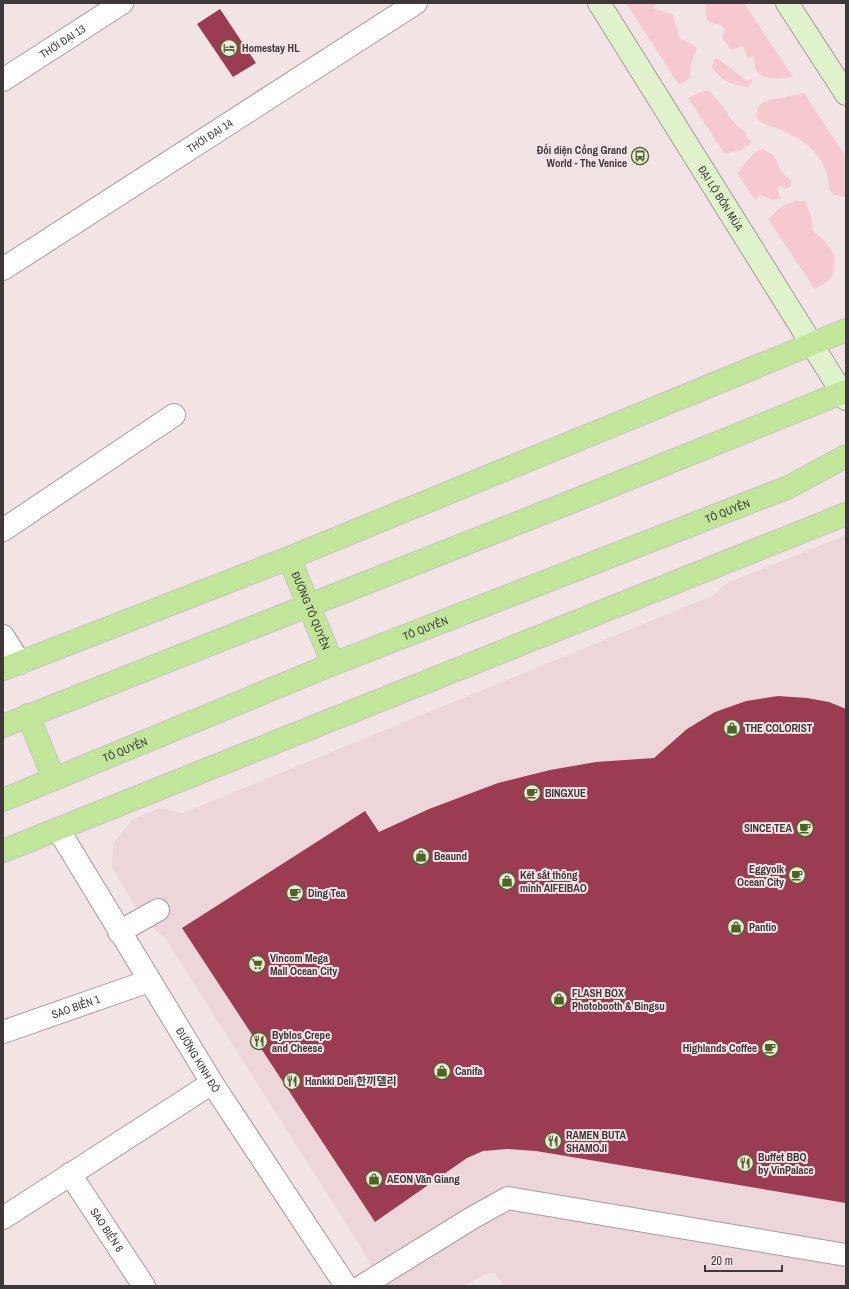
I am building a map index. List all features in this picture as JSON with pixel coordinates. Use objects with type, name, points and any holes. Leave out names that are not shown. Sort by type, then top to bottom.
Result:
[{"type":"main road","name":"ĐẠI LỘ BỐN MÙA","points":[[600,3],[811,343],[845,395]]},
{"type":"main road","points":[[787,3],[846,94]]},
{"type":"main road","points":[[12,666],[289,558],[811,343],[846,330]]},
{"type":"main road","points":[[3,726],[845,395]]},
{"type":"main road","name":"TÔ QUYỀN","points":[[3,800],[333,664],[789,487],[846,456]]},
{"type":"main road","points":[[3,851],[846,514]]},
{"type":"main road","name":"ĐƯỜNG TÔ QUYỀN","points":[[289,558],[333,664]]},
{"type":"main road","points":[[28,715],[54,778]]},
{"type":"street","name":"THỜI ĐẠI 13","points":[[3,80],[122,3]]},
{"type":"street","name":"THỜI ĐẠI 14","points":[[3,269],[416,3]]},
{"type":"street","points":[[3,530],[174,415]]},
{"type":"street","points":[[3,636],[12,666]]},
{"type":"street","name":"ĐƯỜNG KINH ĐÔ","points":[[58,829],[119,932],[212,1083],[346,1286]]},
{"type":"street","points":[[119,932],[158,910]]},
{"type":"street","name":"SAO BIỂN 1","points":[[3,1032],[149,980]]},
{"type":"street","points":[[3,1218],[212,1083]]},
{"type":"street","name":"SAO BIỂN 6","points":[[70,1174],[144,1286]]},
{"type":"street","points":[[362,1286],[472,1218],[508,1198],[846,1255]]},
{"type":"shaded area","points":[[626,3],[657,3],[653,8],[673,15],[680,39],[697,48],[691,64],[690,78],[679,85]]},
{"type":"shaded area","points":[[706,3],[744,3],[793,77],[766,77],[755,68],[753,56],[748,58],[743,46],[731,50],[722,38],[725,29],[721,25],[709,22],[707,19]]},
{"type":"shaded area","points":[[715,58],[747,81],[751,79],[752,82],[747,87],[722,79],[712,67]]},
{"type":"shaded area","points":[[703,91],[709,91],[719,102],[736,124],[746,132],[747,138],[751,141],[751,144],[740,150],[725,154],[688,98]]},
{"type":"shaded area","points":[[804,93],[846,157],[846,198],[833,194],[829,189],[826,171],[823,164],[810,147],[792,135],[767,125],[757,119],[758,108],[763,102]]},
{"type":"shaded area","points":[[762,149],[774,155],[781,171],[791,181],[791,186],[785,189],[779,185],[778,190],[781,199],[773,200],[760,195],[755,200],[737,173],[754,153]]},
{"type":"shaded area","points":[[796,201],[806,201],[812,218],[812,230],[829,246],[834,257],[833,271],[830,280],[815,289],[768,219],[782,206]]},
{"type":"shaded area","points":[[846,535],[846,1286],[504,1286],[495,1273],[486,1274],[463,1286],[383,1286],[359,1244],[165,938],[142,919],[112,867],[113,843],[133,819],[160,808],[183,813],[714,595],[727,583]]},
{"type":"building","points":[[220,9],[256,63],[233,77],[197,24]]},
{"type":"building","points":[[778,696],[807,698],[829,702],[846,709],[846,1203],[536,1151],[507,1149],[483,1151],[467,1158],[375,1222],[182,928],[365,811],[379,832],[429,809],[498,783],[550,770],[596,762],[654,758],[687,729],[715,712],[746,701]]},
{"type":"place","name":"Homestay HL","points":[[229,48]]},
{"type":"place","name":"Đối diện Cổng Grand World - The Venice","points":[[640,156]]},
{"type":"place","name":"THE COLORIST","points":[[732,728]]},
{"type":"place","name":"BINGXUE","points":[[532,793]]},
{"type":"place","name":"SINCE TEA","points":[[805,828]]},
{"type":"place","name":"Beaund","points":[[421,856]]},
{"type":"place","name":"Eggyolk Ocean City","points":[[797,875]]},
{"type":"place","name":"Két sắt thông minh AIFEIBAO","points":[[507,881]]},
{"type":"place","name":"Ding Tea","points":[[295,893]]},
{"type":"place","name":"Pantio","points":[[736,927]]},
{"type":"place","name":"Vincom Mega Mall Ocean City","points":[[257,964]]},
{"type":"place","name":"FLASH BOX Photobooth & Bingsu","points":[[559,999]]},
{"type":"place","name":"Byblos Crepe and Cheese","points":[[259,1041]]},
{"type":"place","name":"Highlands Coffee","points":[[770,1048]]},
{"type":"place","name":"Canifa","points":[[442,1071]]},
{"type":"place","name":"Hankki Deli 한끼델리","points":[[292,1081]]},
{"type":"place","name":"RAMEN BUTA SHAMOJI","points":[[553,1141]]},
{"type":"place","name":"Buffet BBQ by VinPalace","points":[[745,1163]]},
{"type":"place","name":"AEON Văn Giang","points":[[374,1179]]}]
